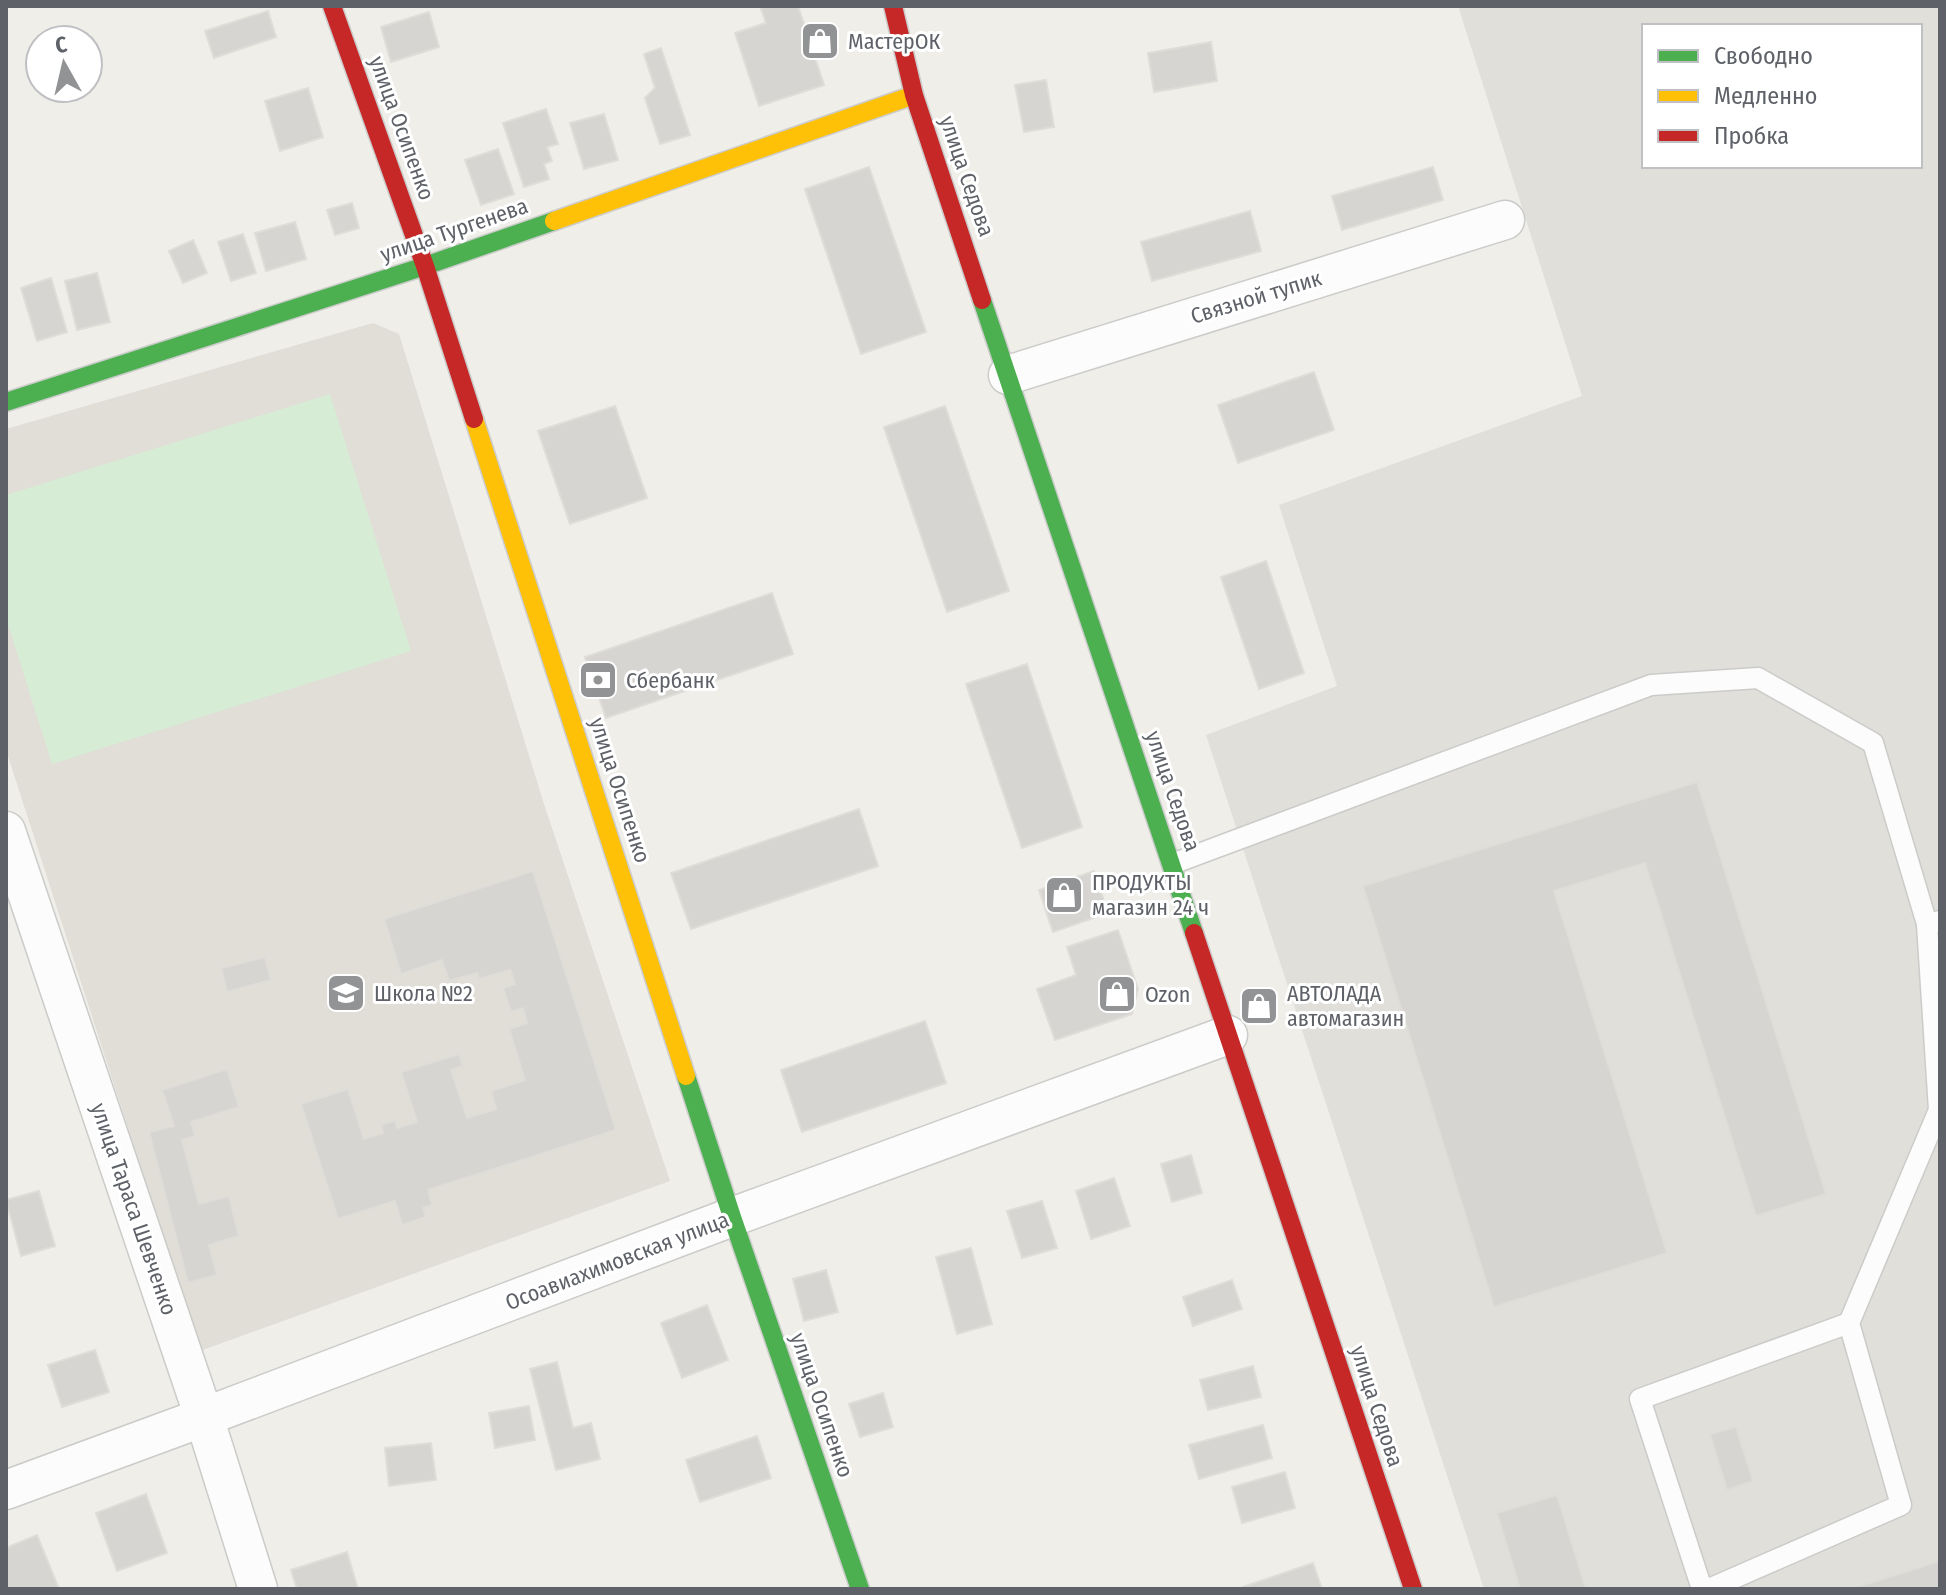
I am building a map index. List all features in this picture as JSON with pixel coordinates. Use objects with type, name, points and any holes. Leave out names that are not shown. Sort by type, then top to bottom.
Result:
[{"type":"main road","name":"улица Осипенко","points":[[332,6],[425,266],[732,1217],[860,1589]]},
{"type":"main road","name":"улица Седова","points":[[893,6],[914,95],[1413,1589]]},
{"type":"main road","name":"улица Тургенева","points":[[6,402],[425,266],[914,95]]},
{"type":"street","name":"Связной тупик","points":[[1008,375],[1505,220]]},
{"type":"street","name":"улица Тараса Шевченко","points":[[6,831],[204,1417],[258,1589]]},
{"type":"street","name":"Осоавиахимовская улица","points":[[6,1490],[732,1217],[1228,1035]]},
{"type":"lane","points":[[1172,864],[1651,685],[1758,678],[1873,743],[1934,922],[1939,1110],[1849,1323],[1901,1505],[1709,1589]]},
{"type":"lane","points":[[1702,1589],[1640,1399],[1849,1323]]},
{"type":"shaded area","points":[[1458,6],[1940,6],[1940,1589],[1484,1589],[1206,735],[1337,686],[1279,505],[1582,396]]},
{"type":"shaded area","name":"Школа №2","points":[[373,323],[399,334],[544,804],[670,1181],[200,1351],[6,750],[6,429]]},
{"type":"green space","points":[[330,394],[411,651],[52,764],[6,618],[6,495]]},
{"type":"building","points":[[760,6],[798,6],[824,85],[759,106],[735,33],[766,23]]},
{"type":"building","points":[[268,11],[276,37],[214,58],[205,31]]},
{"type":"building","points":[[429,12],[439,47],[391,62],[381,27]]},
{"type":"building","points":[[1211,42],[1217,81],[1154,92],[1148,53]]},
{"type":"building","points":[[661,48],[690,135],[660,144],[645,98],[655,88],[644,54]]},
{"type":"building","points":[[1046,80],[1054,127],[1024,132],[1015,85]]},
{"type":"building","points":[[308,88],[323,137],[280,151],[265,101]]},
{"type":"building","points":[[546,109],[558,144],[547,147],[552,161],[544,164],[549,179],[524,187],[503,123]]},
{"type":"building","points":[[604,114],[618,160],[584,169],[570,123]]},
{"type":"building","points":[[498,149],[514,194],[481,205],[465,160]]},
{"type":"building","points":[[869,167],[926,332],[861,354],[805,189]]},
{"type":"building","points":[[1433,167],[1443,200],[1342,230],[1332,196]]},
{"type":"building","points":[[352,203],[359,228],[335,235],[327,210]]},
{"type":"building","points":[[1250,211],[1261,251],[1152,281],[1141,242]]},
{"type":"building","points":[[295,222],[306,259],[266,271],[255,233]]},
{"type":"building","points":[[243,234],[256,273],[231,281],[218,242]]},
{"type":"building","points":[[193,240],[207,273],[183,283],[169,251]]},
{"type":"building","points":[[97,273],[110,322],[77,330],[65,281]]},
{"type":"building","points":[[51,278],[67,332],[37,341],[21,288]]},
{"type":"building","points":[[1314,372],[1334,430],[1238,463],[1218,405]]},
{"type":"building","points":[[615,406],[647,498],[570,524],[538,431]]},
{"type":"building","points":[[945,406],[1009,591],[947,612],[884,427]]},
{"type":"building","points":[[1266,561],[1304,673],[1259,689],[1221,577]]},
{"type":"building","points":[[772,593],[793,654],[606,718],[585,657]]},
{"type":"building","points":[[1027,664],[1082,827],[1022,848],[966,684]]},
{"type":"building","points":[[1697,782],[1826,1194],[1756,1216],[1645,863],[1554,891],[1667,1253],[1494,1307],[1363,886]]},
{"type":"building","points":[[859,809],[878,866],[691,929],[671,873]]},
{"type":"building","points":[[533,871],[616,1130],[428,1190],[432,1205],[423,1208],[426,1217],[402,1225],[395,1201],[338,1219],[301,1104],[348,1089],[364,1139],[383,1133],[381,1125],[395,1120],[397,1128],[417,1122],[401,1072],[459,1054],[463,1066],[451,1070],[467,1118],[496,1109],[491,1091],[525,1080],[509,1029],[527,1023],[523,1008],[511,1012],[503,988],[515,984],[510,970],[479,979],[477,973],[449,981],[442,960],[401,974],[384,919]]},
{"type":"building","points":[[1094,871],[1108,913],[1053,932],[1039,890]]},
{"type":"building","points":[[1118,930],[1138,989],[1132,1014],[1055,1040],[1037,989],[1076,975],[1067,947]]},
{"type":"building","points":[[265,957],[271,980],[227,992],[221,968]]},
{"type":"building","points":[[925,1021],[946,1083],[802,1132],[781,1070]]},
{"type":"building","points":[[227,1069],[239,1107],[191,1122],[195,1136],[182,1140],[199,1204],[229,1196],[239,1236],[209,1245],[217,1275],[188,1283],[149,1132],[174,1126],[162,1090]]},
{"type":"building","points":[[1191,1155],[1202,1193],[1172,1202],[1161,1164]]},
{"type":"building","points":[[1114,1178],[1130,1226],[1091,1239],[1076,1191]]},
{"type":"building","points":[[39,1191],[55,1246],[21,1256],[6,1200]]},
{"type":"building","points":[[1042,1201],[1057,1248],[1022,1258],[1007,1211]]},
{"type":"building","points":[[971,1248],[992,1324],[957,1334],[936,1257]]},
{"type":"building","points":[[826,1270],[838,1312],[804,1321],[793,1279]]},
{"type":"building","points":[[1232,1280],[1242,1309],[1193,1326],[1183,1297]]},
{"type":"building","points":[[707,1305],[728,1360],[682,1378],[661,1323]]},
{"type":"building","points":[[95,1350],[109,1392],[62,1407],[48,1365]]},
{"type":"building","points":[[557,1362],[573,1428],[591,1423],[600,1459],[556,1470],[530,1369]]},
{"type":"building","points":[[1253,1366],[1261,1397],[1208,1410],[1200,1380]]},
{"type":"building","points":[[883,1393],[893,1427],[860,1437],[849,1404]]},
{"type":"building","points":[[529,1406],[535,1440],[495,1448],[489,1413]]},
{"type":"building","points":[[1263,1425],[1272,1458],[1199,1479],[1189,1445]]},
{"type":"building","points":[[1736,1427],[1753,1481],[1727,1490],[1710,1434]]},
{"type":"building","points":[[757,1436],[771,1478],[700,1502],[686,1460]]},
{"type":"building","points":[[431,1443],[436,1480],[389,1486],[385,1448]]},
{"type":"building","points":[[1285,1472],[1295,1508],[1242,1523],[1232,1487]]},
{"type":"building","points":[[146,1494],[167,1553],[117,1571],[96,1513]]},
{"type":"building","points":[[1557,1495],[1586,1589],[1520,1589],[1497,1513]]},
{"type":"building","points":[[37,1535],[59,1589],[6,1589],[6,1548]]},
{"type":"building","points":[[347,1552],[358,1589],[297,1589],[291,1570]]},
{"type":"building","points":[[1940,1561],[1940,1589],[1851,1589]]},
{"type":"building","points":[[1313,1563],[1322,1589],[1237,1589]]},
{"type":"traffic: fast","points":[[6,402],[554,221]]},
{"type":"traffic: fast","points":[[982,300],[1194,933]]},
{"type":"traffic: fast","points":[[686,1076],[860,1589]]},
{"type":"traffic: slow","points":[[554,221],[914,95]]},
{"type":"traffic: slow","points":[[474,419],[686,1076]]},
{"type":"traffic: jam","points":[[332,6],[425,266],[474,419]]},
{"type":"traffic: jam","points":[[893,6],[914,95],[982,300]]},
{"type":"traffic: jam","points":[[1194,933],[1413,1589]]},
{"type":"place","name":"МастерОК","points":[[820,41]]},
{"type":"place","name":"Сбербанк","points":[[598,680]]},
{"type":"place","name":"ПРОДУКТЫ магазин 24 ч","points":[[1064,895]]},
{"type":"place","name":"Школа №2","points":[[346,993]]},
{"type":"place","name":"Ozon","points":[[1117,994]]},
{"type":"place","name":"АВТОЛАДА автомагазин","points":[[1259,1006]]}]
